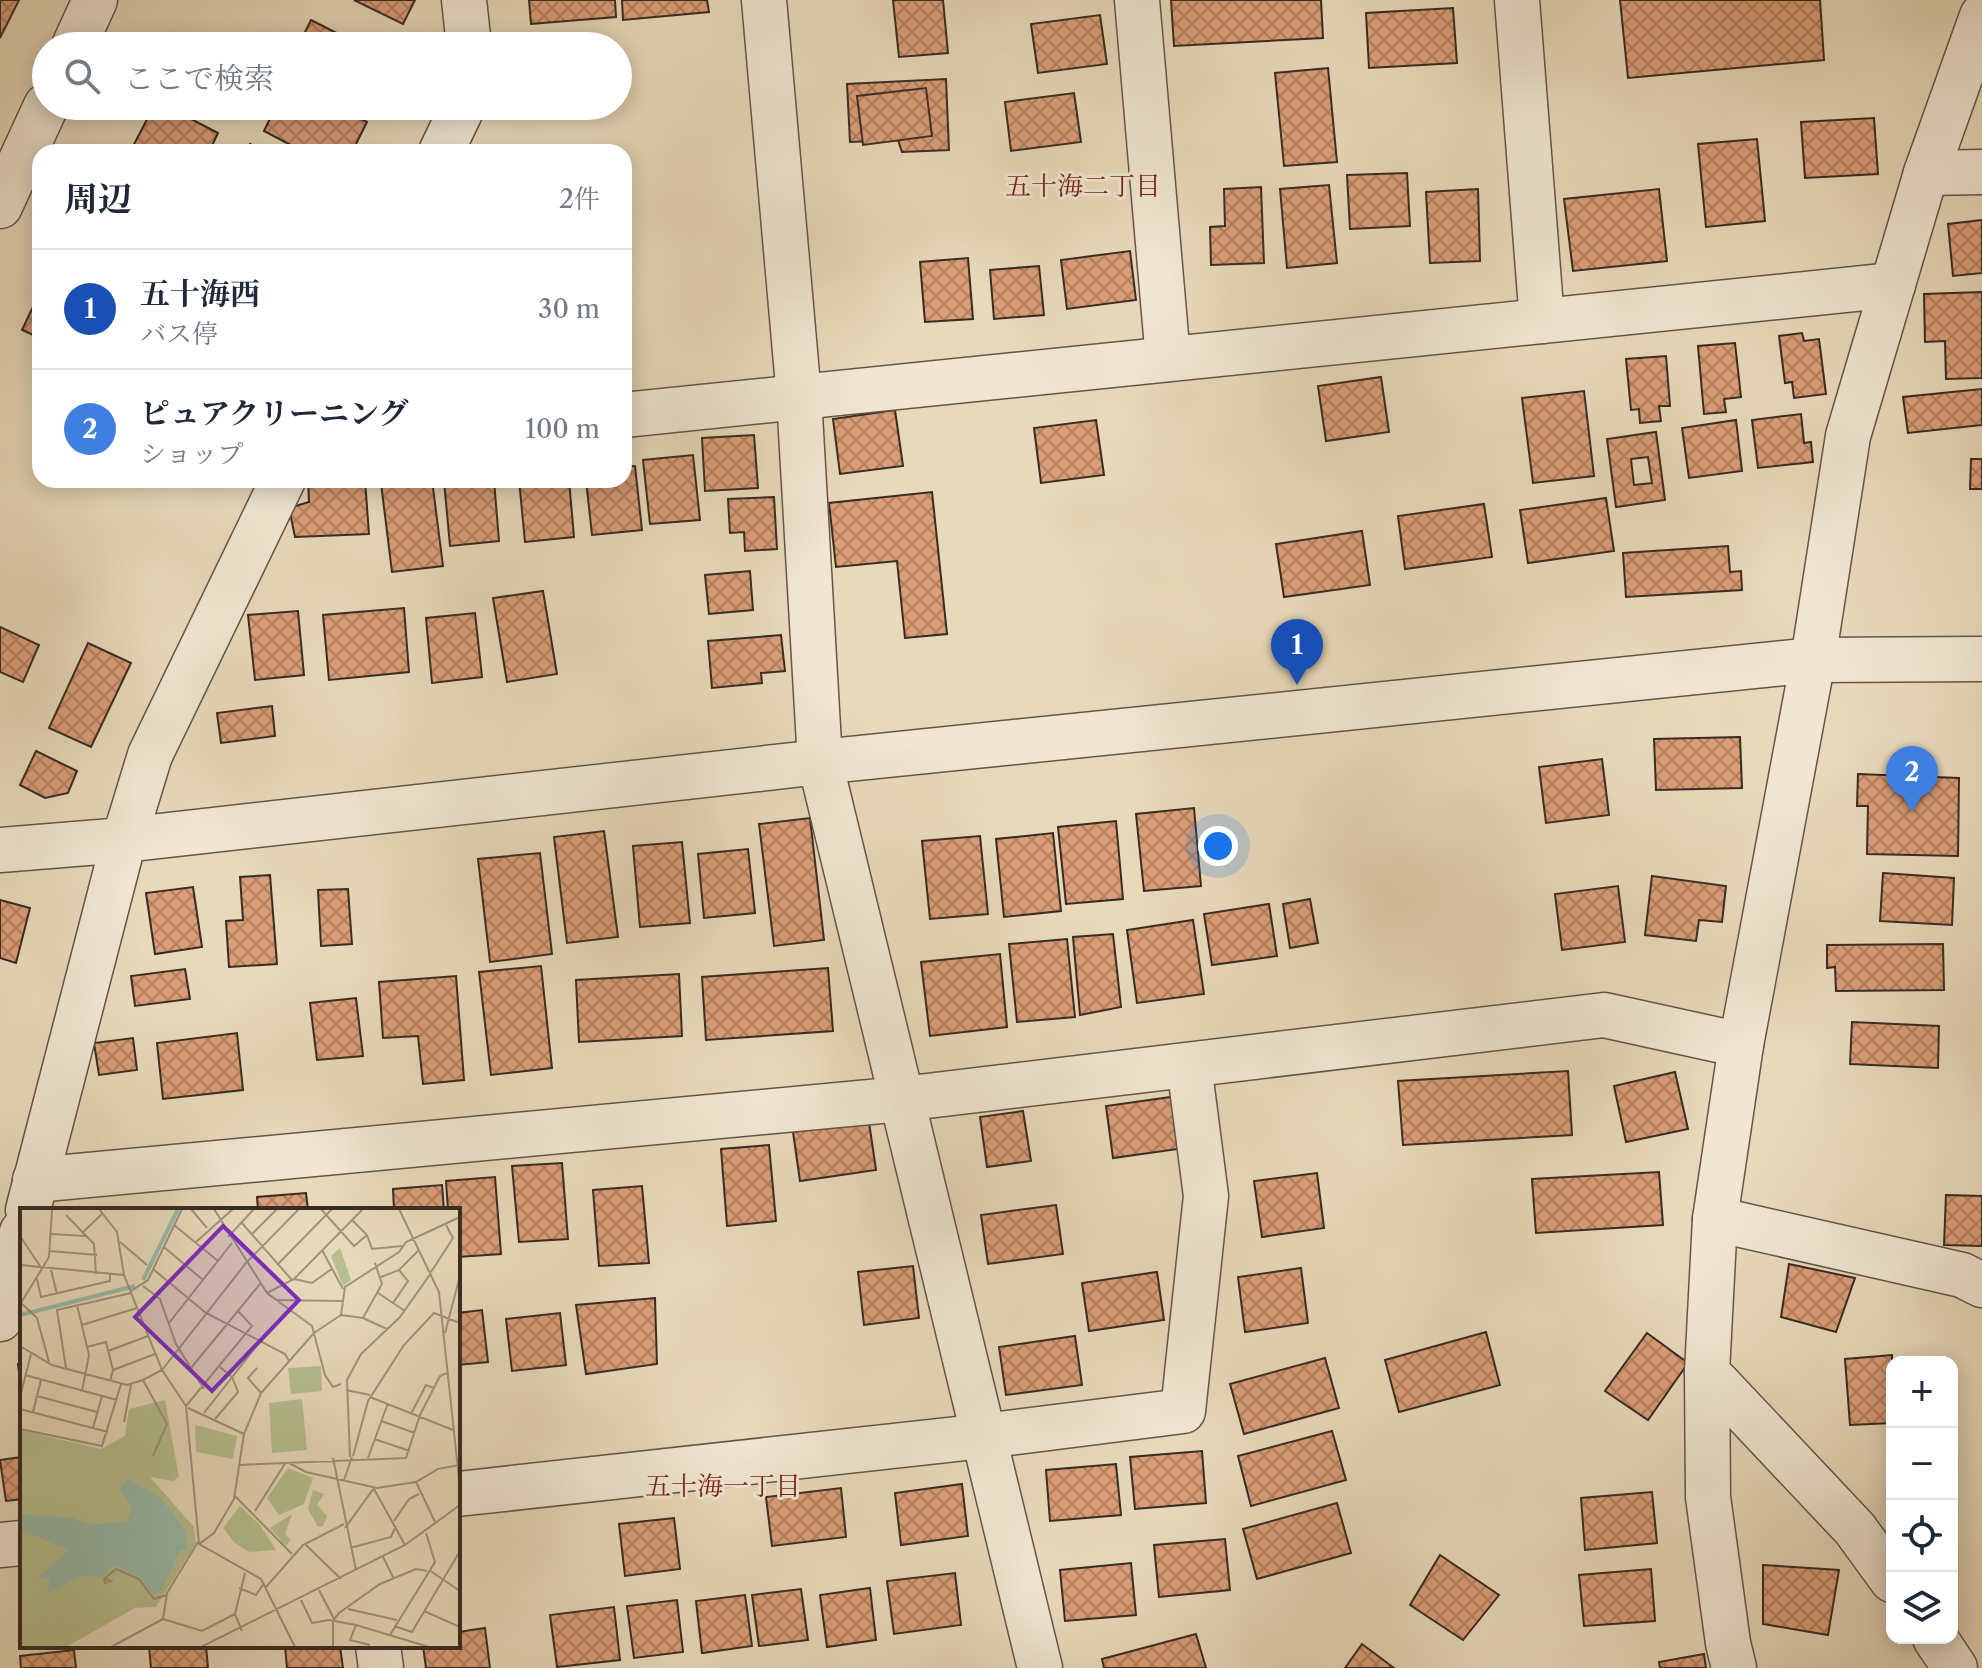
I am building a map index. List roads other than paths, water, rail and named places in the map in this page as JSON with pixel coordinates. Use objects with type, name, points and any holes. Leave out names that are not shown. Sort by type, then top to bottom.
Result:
[{"type":"street","points":[[80,32],[95,0]]},
{"type":"street","points":[[464,0],[467,32]]},
{"type":"street","points":[[764,0],[799,397],[820,762],[1040,1668]]},
{"type":"street","points":[[1137,0],[1168,359]]},
{"type":"street","points":[[1517,0],[1542,321]]},
{"type":"street","points":[[1734,1668],[1708,1497],[1707,1372],[1715,1219],[1741,1045],[1813,660],[1848,436],[1926,173],[1982,16]]},
{"type":"street","points":[[0,206],[40,120]]},
{"type":"street","points":[[445,144],[456,120]]},
{"type":"street","points":[[1926,173],[1982,172]]},
{"type":"street","points":[[632,414],[1893,285]]},
{"type":"street","points":[[279,488],[150,755],[124,840],[31,1195],[902,1099],[1604,1015],[1741,1045]]},
{"type":"street","points":[[0,850],[124,840],[820,762],[1813,660],[1982,659]]},
{"type":"street","points":[[460,1494],[1183,1411],[1206,1196],[1189,1065]]},
{"type":"street","points":[[1715,1219],[1962,1275],[1982,1285]]},
{"type":"street","points":[[0,1319],[20,1240]]},
{"type":"street","points":[[1707,1372],[1855,1529],[1886,1572]]},
{"type":"street","points":[[0,1545],[20,1543]]},
{"type":"street","points":[[1939,1644],[1955,1668]]},
{"type":"street","points":[[378,1648],[381,1668]]},
{"type":"place","name":"五十海西","points":[[1297,685]]},
{"type":"place","name":"ピュアクリーニング","points":[[1912,812]]},
{"type":"district","name":"五十海二丁目","points":[[1083,186]]},
{"type":"district","name":"五十海一丁目","points":[[723,1486]]}]
